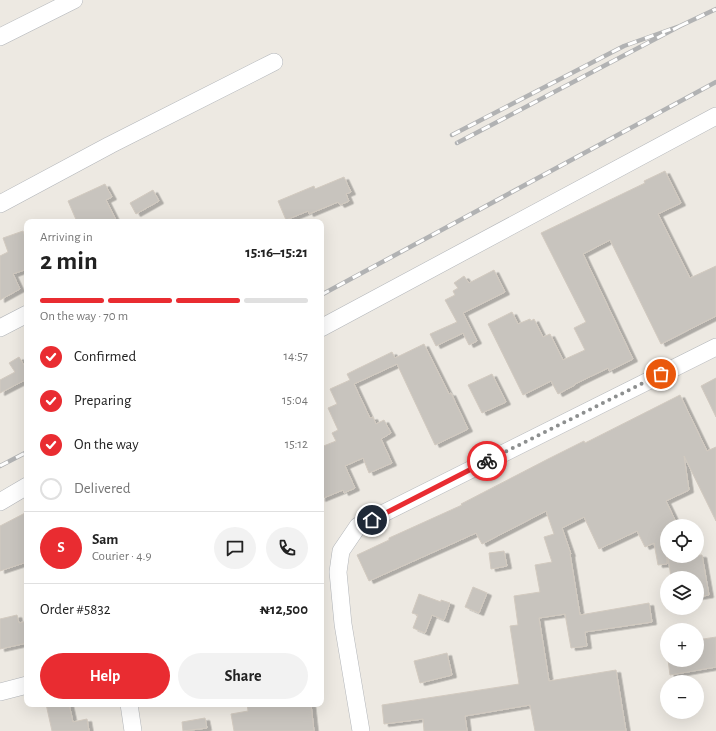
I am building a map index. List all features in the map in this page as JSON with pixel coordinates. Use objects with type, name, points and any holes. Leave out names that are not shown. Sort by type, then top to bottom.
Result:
[{"type":"street","points":[[0,37],[74,0]]},
{"type":"street","points":[[0,204],[110,145],[274,62]]},
{"type":"street","points":[[324,326],[716,116]]},
{"type":"street","points":[[0,328],[24,316]]},
{"type":"street","points":[[361,731],[343,624],[338,572],[341,551],[358,526],[716,347]]},
{"type":"street","points":[[0,502],[24,488]]},
{"type":"street","points":[[0,692],[24,686]]},
{"type":"street","points":[[130,707],[133,731]]},
{"type":"building","points":[[665,171],[681,203],[658,214],[690,278],[716,266],[716,316],[661,344],[610,240],[583,254],[633,359],[609,371],[608,368],[558,394],[551,381],[523,395],[488,324],[512,312],[518,324],[534,319],[543,337],[550,334],[563,360],[585,350],[574,328],[586,322],[541,233],[645,183],[644,181]]},
{"type":"building","points":[[344,177],[351,192],[346,194],[349,201],[340,205],[338,202],[309,214],[308,211],[286,219],[278,201],[314,186],[315,189]]},
{"type":"building","points":[[105,184],[112,197],[106,200],[116,219],[76,219],[68,201]]},
{"type":"building","points":[[153,190],[159,201],[136,214],[130,203]]},
{"type":"building","points":[[23,231],[24,270],[13,274],[20,289],[0,300],[0,256],[8,252],[3,238]]},
{"type":"building","points":[[494,270],[505,292],[463,313],[477,341],[469,345],[463,333],[436,346],[430,334],[457,322],[445,300],[455,295],[453,291],[458,288],[454,283],[464,276],[469,283]]},
{"type":"building","points":[[424,344],[449,394],[451,393],[468,429],[435,445],[397,364],[354,384],[370,418],[373,417],[376,424],[384,420],[391,433],[381,439],[392,463],[369,473],[363,458],[345,466],[355,488],[344,493],[343,490],[324,498],[324,446],[336,441],[332,433],[338,430],[328,408],[337,404],[330,389],[350,380],[347,374],[392,352],[395,358]]},
{"type":"building","points":[[19,357],[24,365],[24,381],[0,393],[0,380],[15,372],[9,363]]},
{"type":"building","points":[[492,374],[506,402],[482,413],[468,385]]},
{"type":"building","points":[[716,378],[716,417],[701,386]]},
{"type":"building","points":[[680,395],[707,451],[716,447],[716,521],[684,456],[689,490],[666,501],[675,519],[660,519],[660,563],[667,564],[658,565],[654,543],[645,547],[637,531],[599,549],[584,517],[562,528],[571,554],[580,615],[649,603],[652,622],[585,632],[587,646],[571,648],[565,614],[539,618],[549,681],[616,670],[626,731],[535,731],[530,705],[465,716],[467,731],[424,731],[423,719],[384,724],[382,705],[519,684],[510,626],[518,625],[514,596],[540,592],[535,565],[552,562],[544,537],[554,534],[546,511],[482,544],[476,533],[369,581],[357,555],[389,540],[389,538],[462,505],[461,504],[584,441],[585,443]]},
{"type":"building","points":[[24,514],[24,563],[0,571],[0,526]]},
{"type":"building","points":[[504,551],[507,566],[491,569],[489,553]]},
{"type":"building","points":[[669,563],[703,563],[709,595],[704,596],[704,571],[670,571]]},
{"type":"building","points":[[473,587],[487,593],[479,613],[465,607]]},
{"type":"building","points":[[419,594],[441,602],[441,600],[450,603],[444,620],[432,615],[425,633],[413,628],[418,615],[412,613]]},
{"type":"building","points":[[17,615],[19,623],[24,622],[24,644],[0,649],[0,619]]},
{"type":"building","points":[[716,637],[716,667],[670,675],[669,667],[704,667],[704,639]]},
{"type":"building","points":[[447,653],[452,675],[420,683],[414,661]]},
{"type":"building","points":[[47,707],[70,707],[73,722],[87,719],[89,731],[52,731]]},
{"type":"building","points":[[247,707],[311,707],[314,731],[234,731],[231,714],[248,711]]},
{"type":"building","points":[[205,718],[207,728],[183,731],[182,722]]},
{"type":"railway","points":[[680,26],[716,9]]},
{"type":"railway","points":[[452,135],[624,46],[680,26],[457,143]]},
{"type":"railway","points":[[324,293],[716,82]]},
{"type":"railway","points":[[0,466],[24,454]]},
{"type":"way so far","points":[[487,461],[661,374]]},
{"type":"route","points":[[372,520],[487,461]]}]
